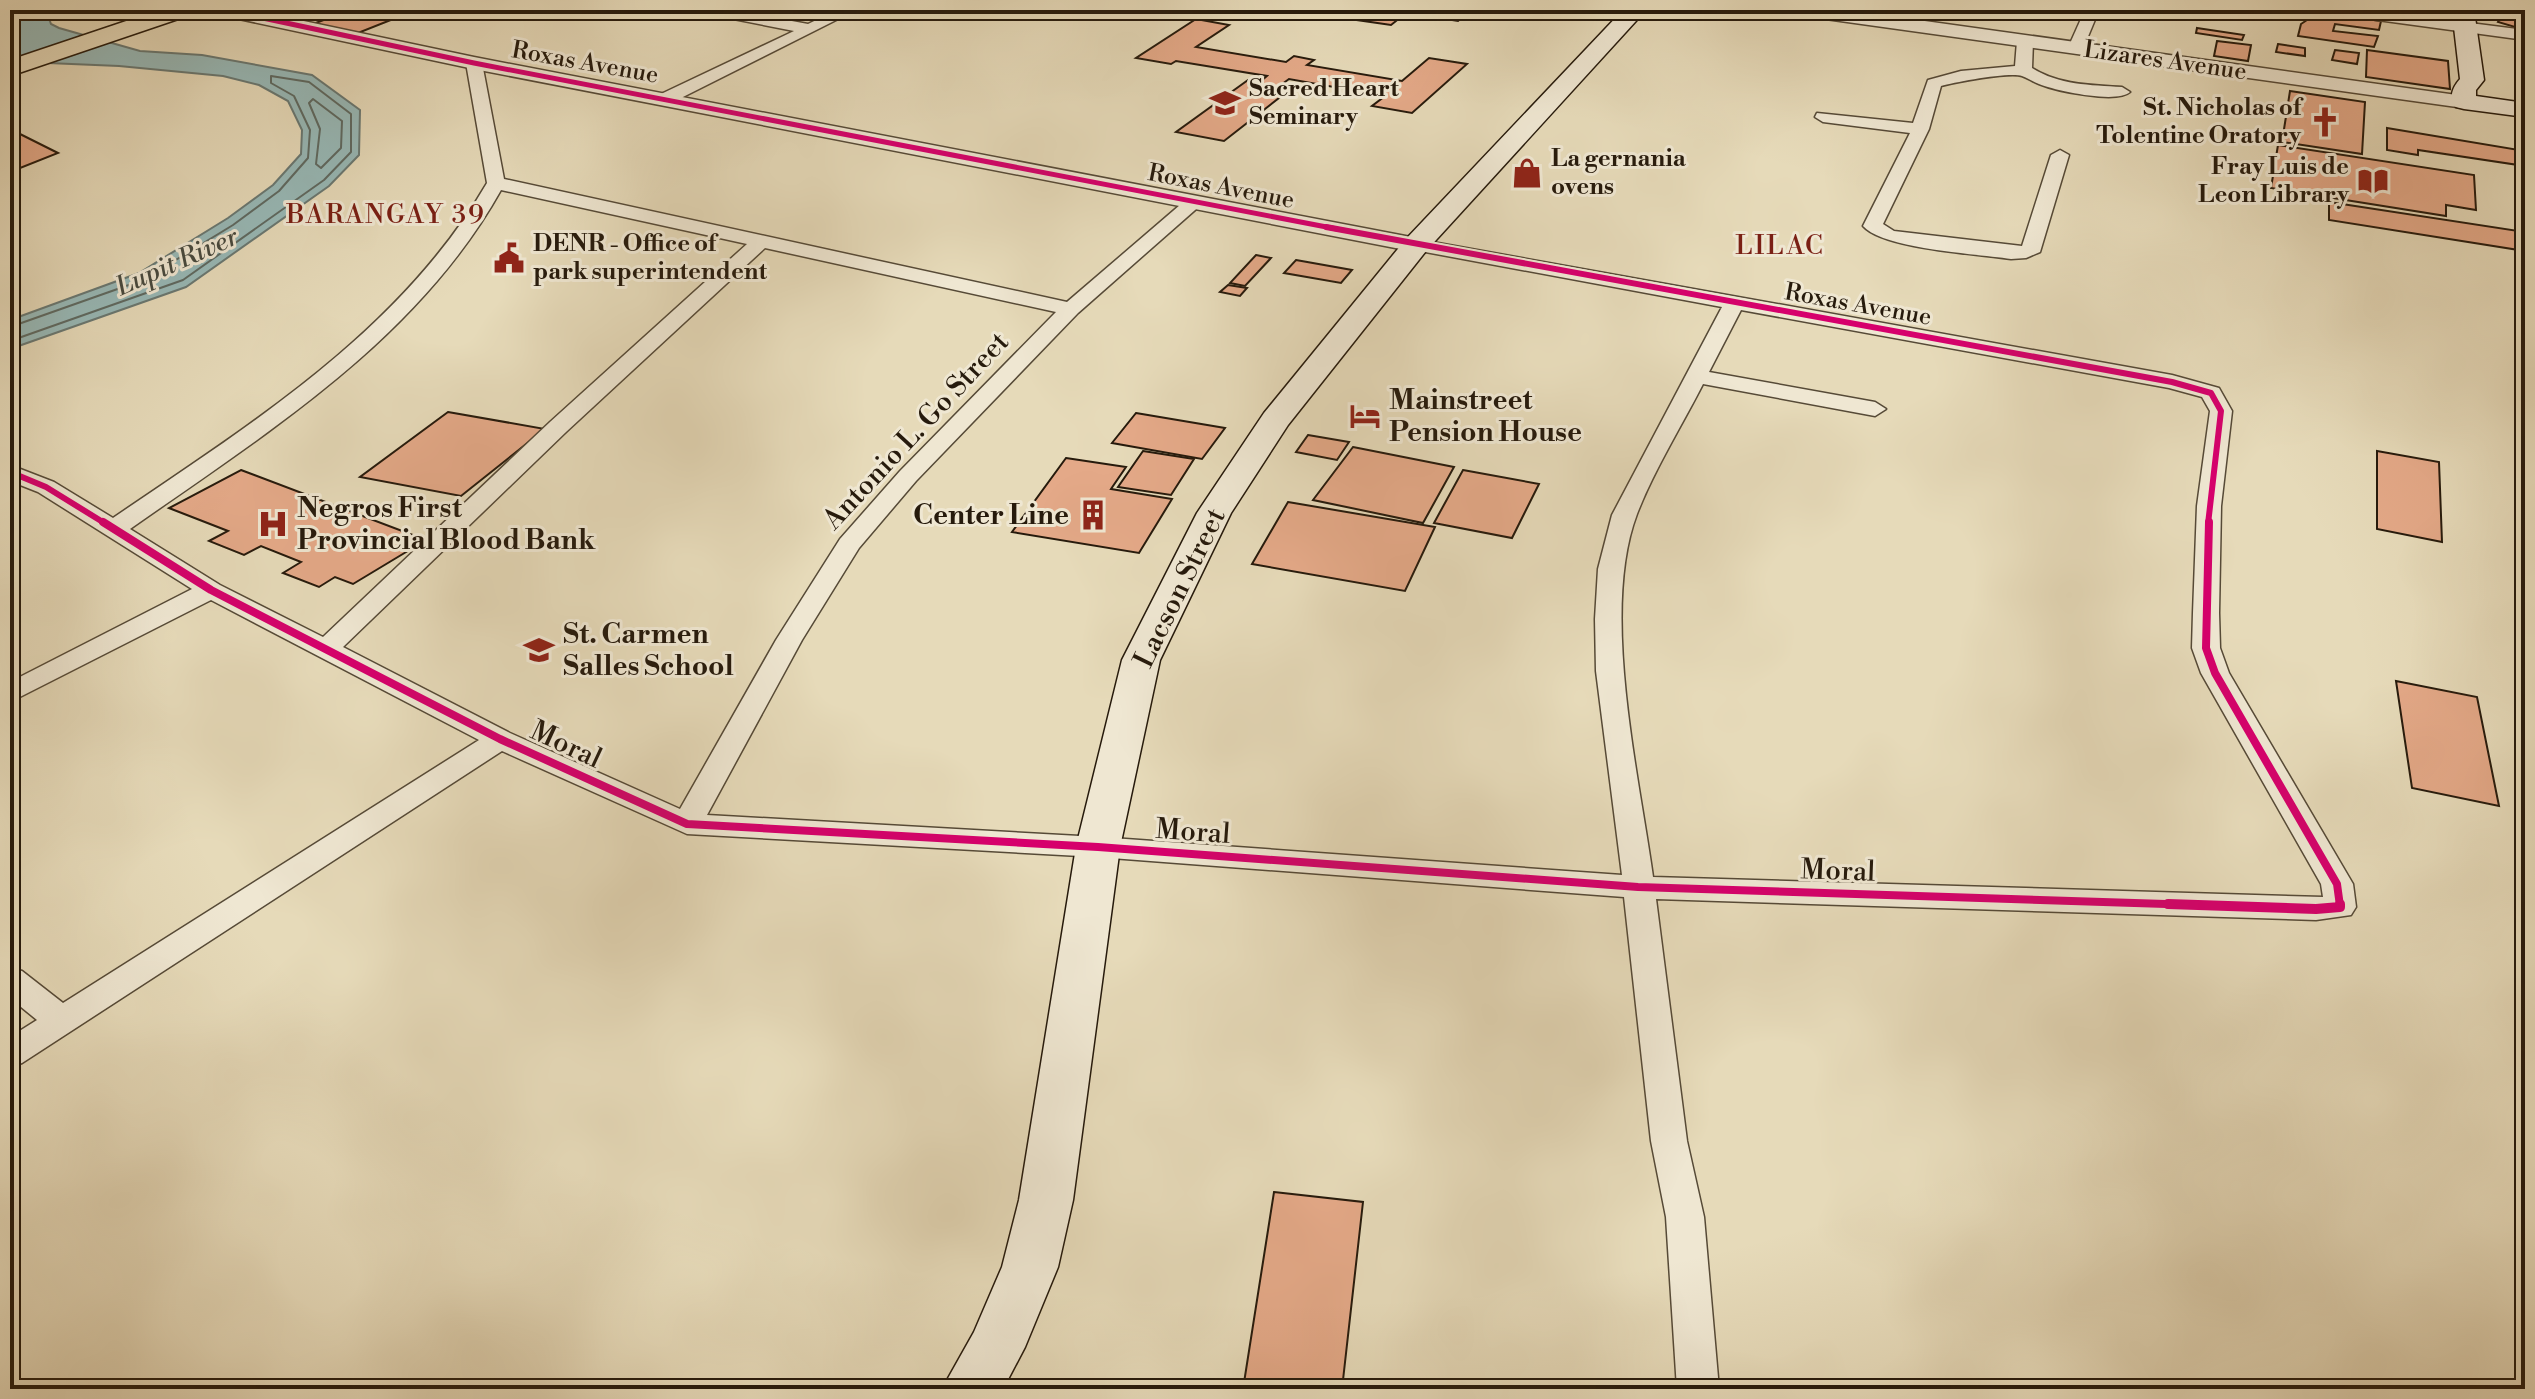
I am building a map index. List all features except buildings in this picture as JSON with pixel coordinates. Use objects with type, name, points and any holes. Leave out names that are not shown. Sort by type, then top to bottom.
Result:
[{"type":"main road","points":[[10,68],[182,10]]},
{"type":"main road","name":"Lacson Street","points":[[971,1389],[996,1347],[1034,1253],[1046,1200],[1098,847],[1141,660],[1214,513],[1275,420],[1416,245],[1635,10]]},
{"type":"main road","points":[[2463,18],[2468,91]]},
{"type":"main road","name":"Lizares Avenue","points":[[2468,91],[2521,109]]},
{"type":"street","name":"Roxas Avenue","points":[[225,10],[474,63],[667,98],[1194,203],[2172,382],[2211,393],[2221,411],[2209,506],[2206,648],[2215,673],[2337,884],[2340,907]]},
{"type":"street","points":[[708,10],[810,29]]},
{"type":"street","points":[[667,98],[849,10]]},
{"type":"street","name":"Lizares Avenue","points":[[1804,10],[1860,14],[2076,48],[2468,91]]},
{"type":"street","points":[[2076,48],[2092,10]]},
{"type":"street","points":[[2333,10],[2463,18],[2525,35]]},
{"type":"street","points":[[2024,70],[2025,41]]},
{"type":"street","points":[[114,529],[267,422],[370,339],[457,246],[496,183],[474,63]]},
{"type":"street","points":[[2060,155],[2033,248],[2026,252],[2011,253],[1889,236],[1873,226],[1920,129],[1934,83],[1961,76],[2024,70],[2063,86],[2122,92]]},
{"type":"street","points":[[1823,117],[1920,129]]},
{"type":"street","points":[[496,183],[1071,309]]},
{"type":"street","name":"Antonio L. Go Street","points":[[687,824],[789,640],[849,544],[908,476],[1071,309],[1194,203]]},
{"type":"street","points":[[326,649],[558,427],[761,241]]},
{"type":"street","points":[[1698,1389],[1685,1217],[1669,1141],[1658,1029],[1610,671],[1608,619],[1611,569],[1630,500],[1734,303]]},
{"type":"street","points":[[1696,376],[1875,409]]},
{"type":"street","name":"Moral","points":[[10,472],[46,487],[211,590],[500,739],[687,824],[1098,847],[1638,887],[2316,909],[2340,907]]},
{"type":"street","points":[[10,693],[211,590]]},
{"type":"street","points":[[10,1054],[500,739]]},
{"type":"street","points":[[10,980],[61,1020]]},
{"type":"water","name":"Lupit River","points":[[10,10],[46,10],[51,24],[59,28],[140,51],[202,55],[312,75],[360,110],[359,155],[329,186],[186,287],[10,349],[10,320],[139,273],[228,218],[273,185],[301,154],[302,130],[288,101],[259,85],[223,76],[119,66],[24,62],[10,52]]},
{"type":"cycle path","points":[[10,472],[46,487],[211,590],[500,739],[687,824],[1098,847],[1638,887],[2316,909],[2340,907],[2337,884],[2215,673],[2206,648],[2209,506],[2221,411],[2211,393],[2172,382],[1194,203],[667,98],[474,63],[225,10]]},
{"type":"place","name":"Sacred Heart Seminary","points":[[1225,103]]},
{"type":"place","name":"St. Nicholas of Tolentine Oratory","points":[[2325,122]]},
{"type":"place","name":"La gernania ovens","points":[[1527,173]]},
{"type":"place","name":"Fray Luis de Leon Library","points":[[2373,181]]},
{"type":"place","name":"DENR - Office of park superintendent","points":[[509,258]]},
{"type":"place","name":"Mainstreet Pension House","points":[[1365,416]]},
{"type":"place","name":"Center Line","points":[[1093,515]]},
{"type":"place","name":"Negros First Provincial Blood Bank","points":[[273,524]]},
{"type":"place","name":"St. Carmen Salles School","points":[[539,650]]},
{"type":"district","name":"BARANGAY 39","points":[[386,215]]},
{"type":"district","name":"LILAC","points":[[1780,246]]}]
